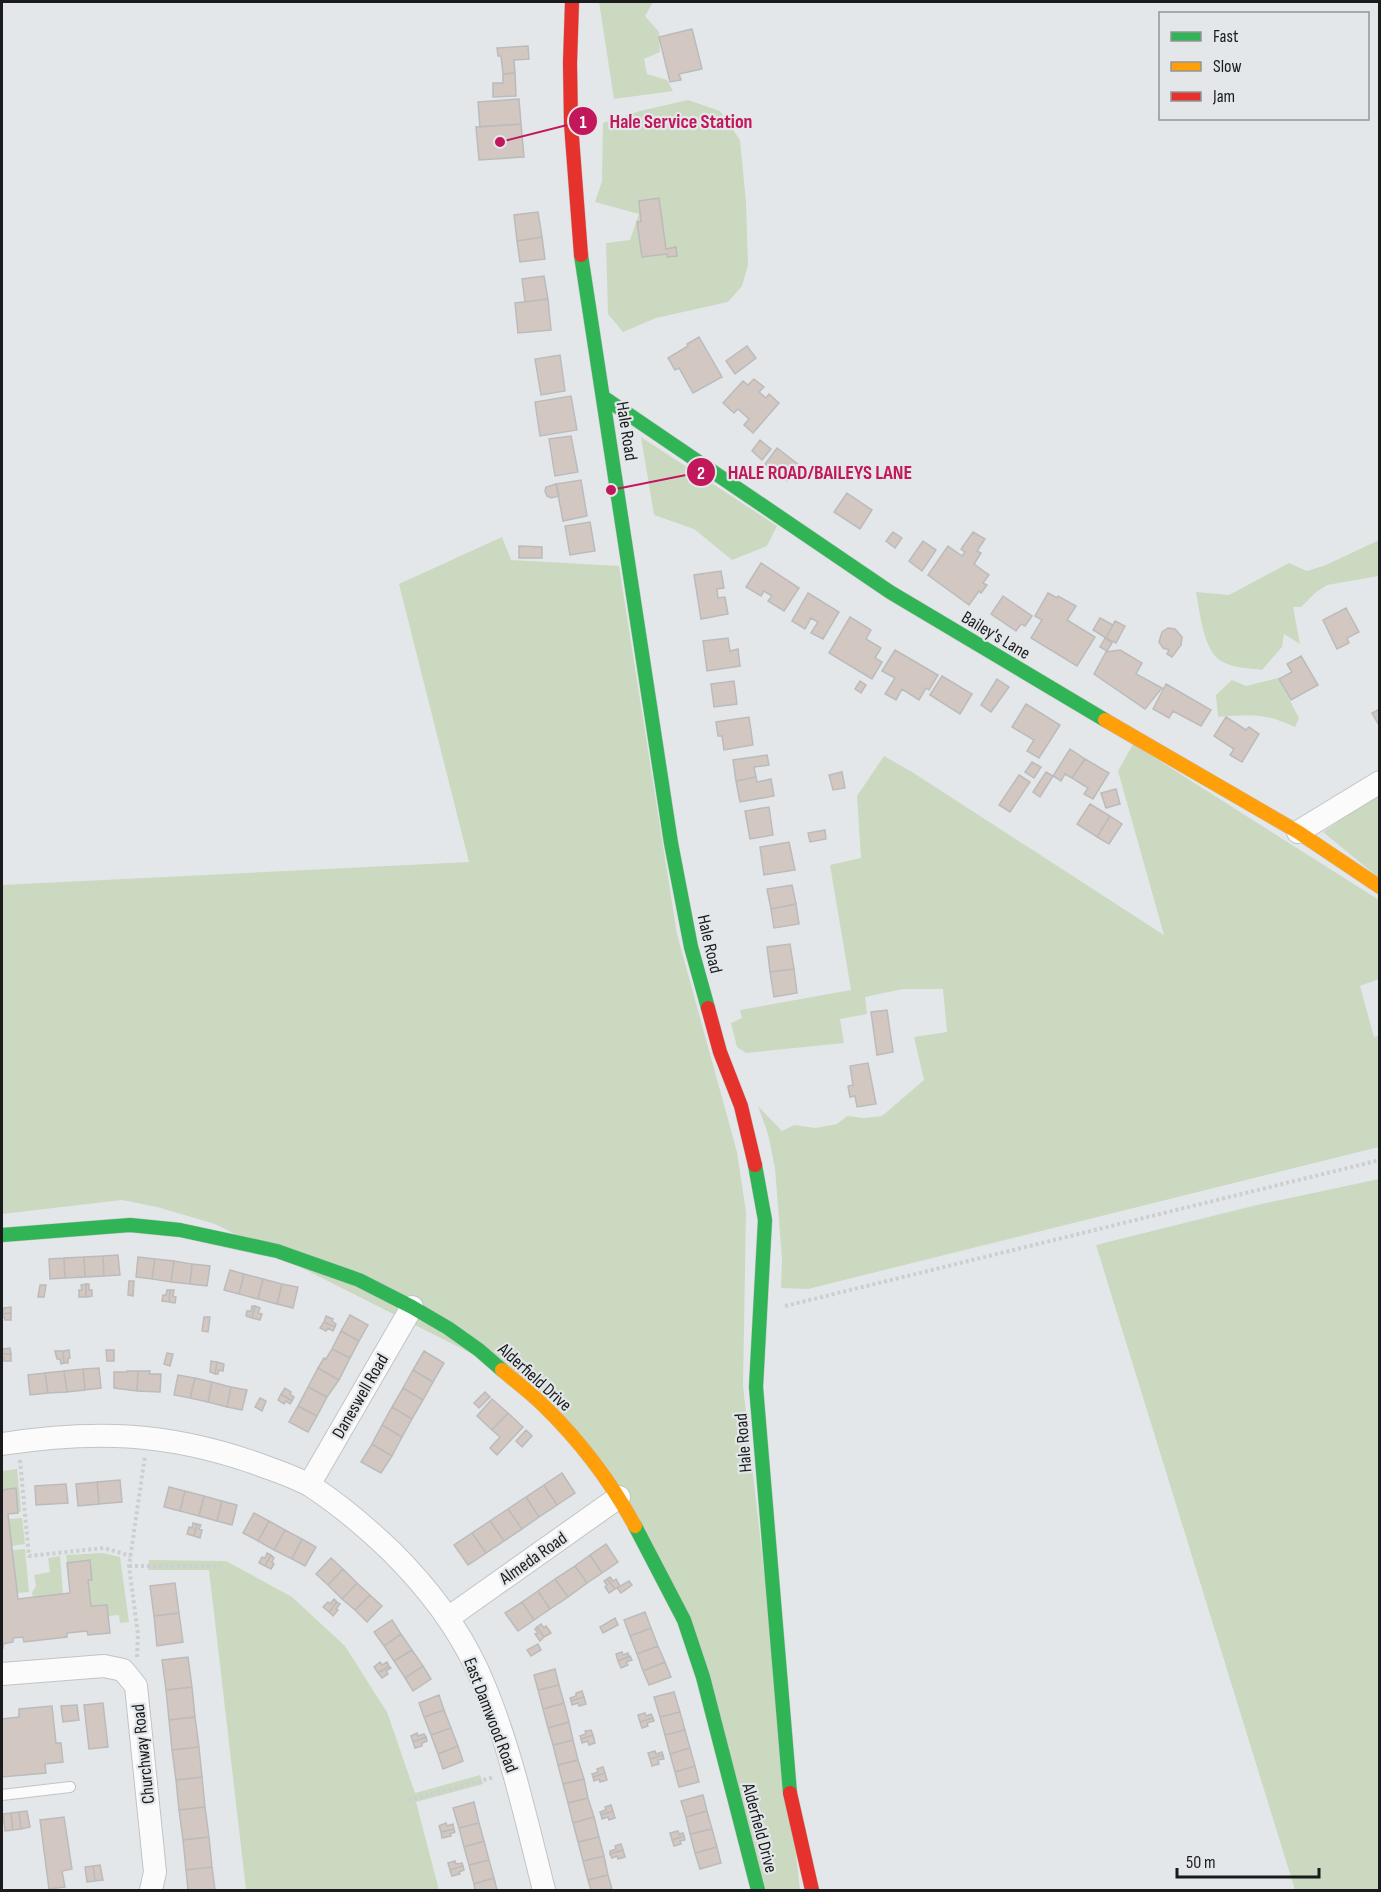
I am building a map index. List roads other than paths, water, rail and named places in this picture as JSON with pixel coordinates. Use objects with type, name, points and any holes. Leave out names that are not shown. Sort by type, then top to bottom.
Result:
[{"type":"street","name":"Hale Road","points":[[572,2],[569,34],[574,177],[580,246],[671,843],[691,947],[720,1052],[741,1106],[756,1164],[765,1220],[756,1387],[791,1801],[812,1890]]},
{"type":"street","name":"Bailey's Lane","points":[[603,398],[890,592],[1148,746],[1298,832],[1380,887]]},
{"type":"street","points":[[1298,832],[1380,782]]},
{"type":"street","name":"Alderfield Drive","points":[[2,1235],[130,1225],[180,1230],[277,1251],[359,1280],[412,1307],[479,1350],[543,1405],[577,1442],[619,1497],[684,1620],[703,1677],[758,1890]]},
{"type":"street","name":"Daneswell Road","points":[[309,1485],[412,1307]]},
{"type":"street","name":"East Damwood Road","points":[[10,1443],[102,1435],[148,1437],[180,1442],[222,1452],[309,1485],[354,1517],[410,1570],[447,1618],[477,1668],[504,1740],[544,1890]]},
{"type":"street","name":"Almeda Road","points":[[447,1618],[619,1497]]},
{"type":"street","name":"Churchway Road","points":[[2,1674],[104,1666],[123,1670],[136,1686],[155,1872],[151,1890]]},
{"type":"lane","points":[[2,1795],[70,1787]]},
{"type":"place","name":"Hale Service Station","points":[[500,142]]},
{"type":"place","name":"HALE ROAD/BAILEYS LANE","points":[[611,490]]}]
